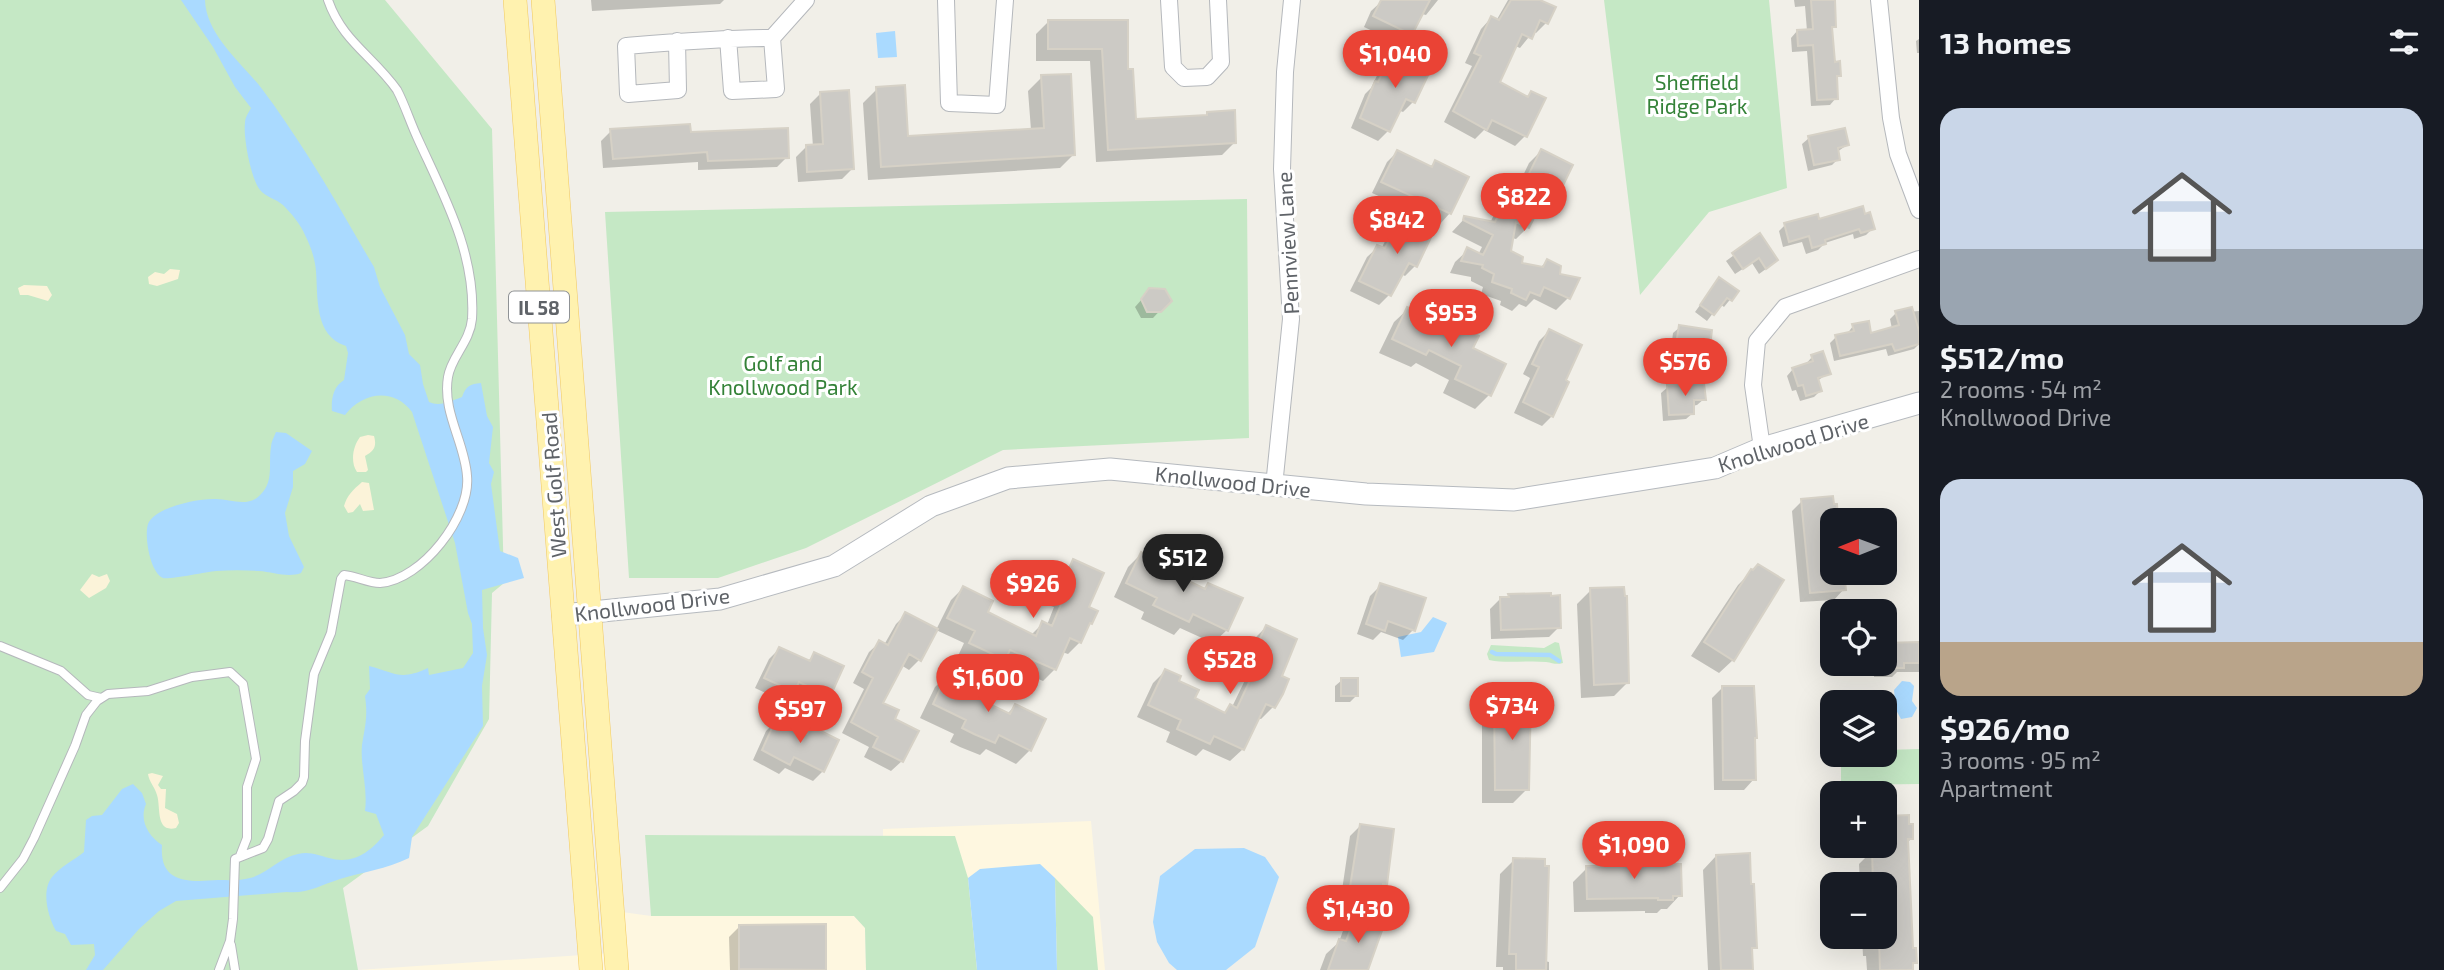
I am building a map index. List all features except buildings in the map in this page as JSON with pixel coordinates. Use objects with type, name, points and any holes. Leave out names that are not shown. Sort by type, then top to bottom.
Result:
[{"type":"main road","name":"West Golf Road","points":[[515,0],[592,970]]},
{"type":"main road","name":"West Golf Road","points":[[543,0],[617,970]]},
{"type":"street","points":[[728,38],[732,91],[776,89],[772,38],[806,0]]},
{"type":"street","points":[[946,0],[949,103],[997,105],[1005,0]]},
{"type":"street","points":[[1169,0],[1173,66],[1184,78],[1207,76],[1221,61],[1218,0]]},
{"type":"street","name":"Pennview Lane","points":[[1274,486],[1291,319],[1282,169],[1285,72],[1292,0]]},
{"type":"street","points":[[1879,0],[1891,118],[1898,153],[1919,211]]},
{"type":"street","points":[[677,41],[678,90],[628,94],[626,46],[677,41],[728,38],[772,38]]},
{"type":"street","points":[[1762,448],[1752,385],[1757,341],[1785,307],[1919,259]]},
{"type":"street","name":"Knollwood Drive","points":[[563,615],[720,600],[834,566],[931,506],[1008,478],[1110,469],[1366,494],[1514,500],[1715,467],[1762,448],[1919,403]]},
{"type":"lane","points":[[237,857],[263,848],[279,801],[302,783],[314,674],[331,633],[341,579],[344,575],[350,575],[379,583],[397,579],[422,564],[451,527],[466,496],[468,478],[453,425],[448,377],[469,334],[472,320],[466,249],[400,96],[385,73],[339,27],[328,0]]},
{"type":"lane","points":[[0,646],[61,671],[88,695],[102,698]]},
{"type":"lane","points":[[0,888],[23,859],[91,709],[102,698],[119,692],[148,691],[192,677],[230,672],[243,684],[256,759],[247,787],[247,838],[237,857],[230,941],[219,970]]},
{"type":"lane","points":[[88,695],[91,709]]},
{"type":"lane","points":[[230,941],[235,970]]},
{"type":"shaded area","points":[[1091,821],[1105,970],[883,970],[883,829]]},
{"type":"shaded area","points":[[622,912],[651,916],[854,916],[865,928],[866,970],[358,970],[627,952]]},
{"type":"green space","points":[[0,0],[385,0],[492,129],[504,583],[492,593],[489,719],[428,826],[343,888],[358,970],[0,970]]},
{"type":"green space","name":"Sheffield Ridge Park","points":[[1604,0],[1769,0],[1787,188],[1709,212],[1640,295]]},
{"type":"green space","name":"Golf and Knollwood Park","points":[[1247,199],[1249,438],[1003,450],[806,548],[718,578],[629,578],[605,212]]},
{"type":"green space","points":[[1555,642],[1559,643],[1563,663],[1496,661],[1489,660],[1487,654],[1491,645],[1544,648]]},
{"type":"green space","points":[[1919,749],[1919,784],[1897,784],[1897,781],[1841,781],[1841,767],[1897,767],[1897,750]]},
{"type":"green space","points":[[645,835],[955,836],[968,878],[977,970],[866,970],[865,928],[854,916],[651,916]]},
{"type":"green space","points":[[1055,878],[1093,917],[1098,970],[1057,970]]},
{"type":"sand","points":[[170,269],[180,270],[178,279],[157,286],[149,284],[148,277],[155,272],[164,274]]},
{"type":"sand","points":[[24,285],[47,286],[52,295],[48,301],[20,295],[18,288]]},
{"type":"sand","points":[[374,436],[375,446],[365,456],[368,470],[357,472],[353,459],[354,449],[360,437]]},
{"type":"sand","points":[[362,482],[369,483],[374,510],[363,511],[360,504],[353,512],[348,513],[345,502]]},
{"type":"sand","points":[[92,574],[99,577],[107,574],[110,581],[106,588],[89,598],[80,590]]},
{"type":"sand","points":[[148,774],[163,776],[158,785],[161,789],[166,789],[165,808],[177,814],[179,823],[176,828],[169,829],[162,823],[157,795]]},
{"type":"water","points":[[181,0],[205,0],[207,13],[218,37],[268,97],[317,170],[374,267],[380,287],[405,335],[409,354],[420,365],[429,402],[441,404],[454,400],[462,397],[469,386],[481,383],[487,416],[493,427],[489,463],[494,472],[491,484],[500,551],[518,558],[524,578],[482,590],[487,655],[482,686],[483,726],[412,837],[409,858],[301,892],[176,901],[159,911],[139,929],[103,970],[86,970],[95,955],[94,944],[71,945],[65,934],[56,931],[48,911],[47,889],[55,873],[84,852],[86,820],[102,815],[122,789],[133,784],[142,793],[146,804],[146,827],[162,845],[165,867],[178,878],[197,881],[246,879],[302,853],[338,860],[360,856],[384,835],[376,814],[365,811],[362,745],[366,716],[365,696],[370,689],[369,666],[404,675],[428,668],[429,675],[463,668],[473,653],[472,624],[455,543],[412,412],[405,404],[387,396],[369,397],[360,401],[345,415],[332,411],[337,386],[344,380],[348,353],[346,346],[328,334],[323,325],[311,248],[292,215],[257,185],[245,138],[245,121],[251,108]]},
{"type":"water","points":[[895,31],[897,57],[878,58],[876,33]]},
{"type":"water","points":[[276,432],[286,433],[312,451],[305,464],[293,471],[293,487],[285,513],[289,536],[304,567],[301,573],[286,575],[227,570],[166,578],[158,575],[151,562],[148,545],[147,530],[152,518],[168,508],[199,500],[248,502],[258,497],[269,480],[271,445]]},
{"type":"water","points":[[1433,617],[1447,623],[1434,652],[1401,657],[1398,637],[1421,632]]},
{"type":"water","points":[[1902,681],[1910,682],[1914,686],[1912,701],[1917,708],[1912,717],[1901,719],[1897,712],[1897,690],[1894,690]]},
{"type":"water","points":[[1244,848],[1265,857],[1279,877],[1255,947],[1226,970],[1177,970],[1169,963],[1157,942],[1153,922],[1160,876],[1195,849]]},
{"type":"water","points":[[1040,864],[1055,878],[1057,970],[977,970],[968,878],[980,869]]},
{"type":"waterway","points":[[1492,652],[1550,655],[1559,661]]}]
